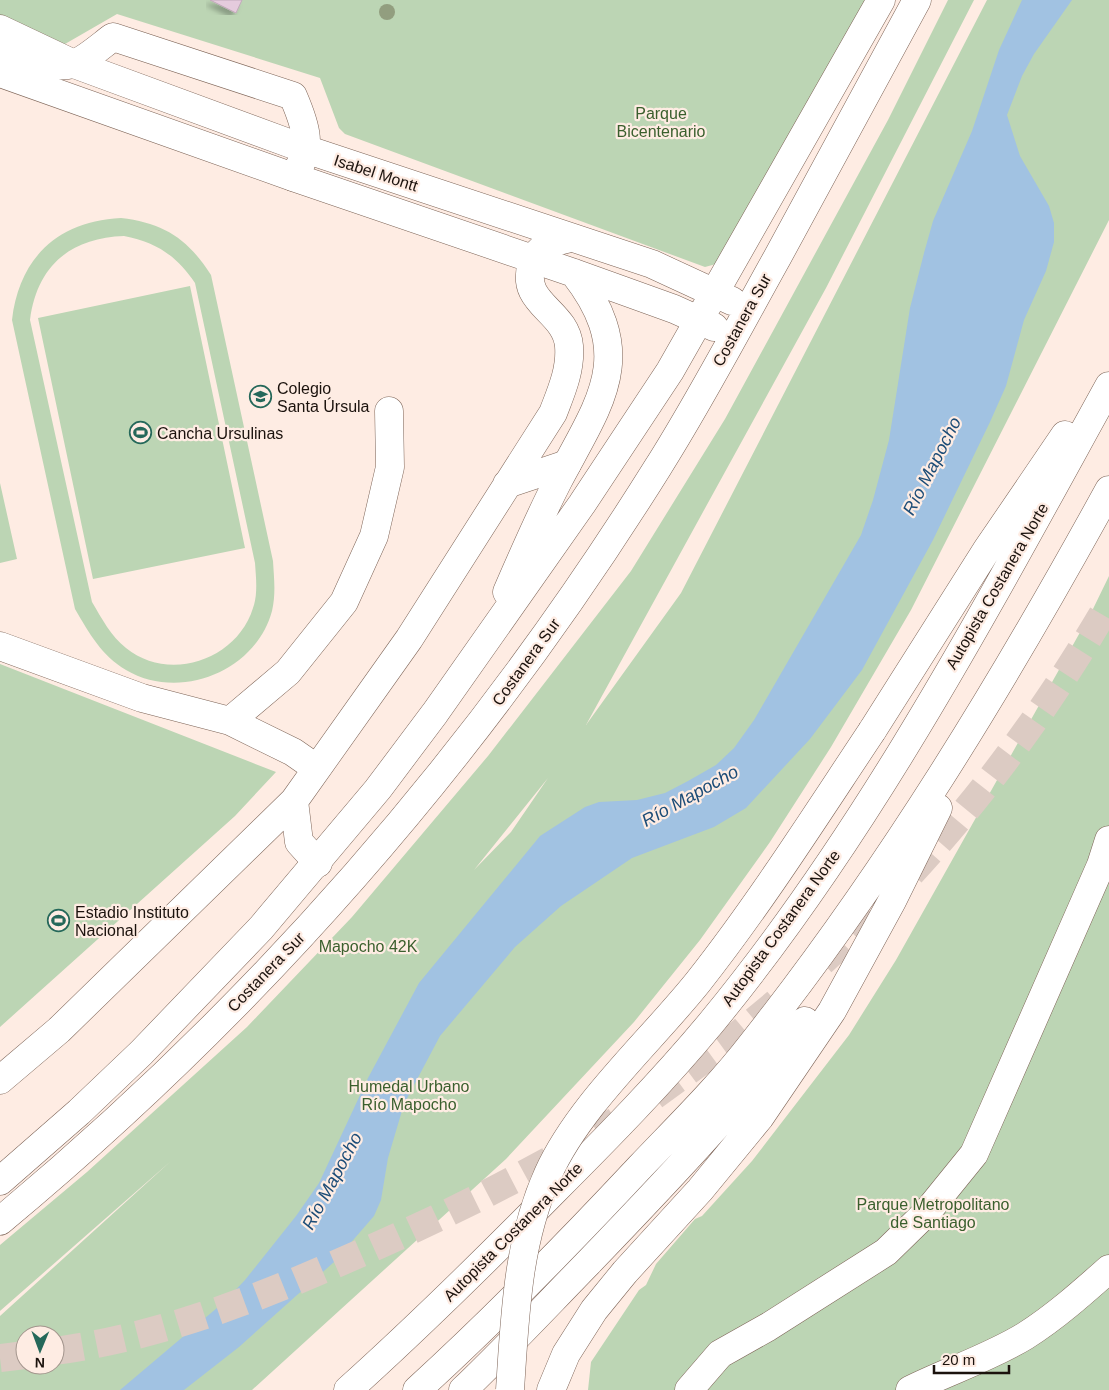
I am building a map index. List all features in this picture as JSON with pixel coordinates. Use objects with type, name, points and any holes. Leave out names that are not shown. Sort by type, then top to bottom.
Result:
[{"type":"main road","name":"Costanera Sur","points":[[0,1181],[141,1053],[261,928],[318,863],[378,789],[582,504],[670,371],[881,0]]},
{"type":"main road","name":"Costanera Sur","points":[[0,1221],[105,1130],[244,996],[369,861],[505,692],[607,547],[665,455],[749,310],[917,0]]},
{"type":"main road","points":[[0,29],[74,64],[112,37],[293,96],[306,126],[305,149],[299,169],[293,177]]},
{"type":"main road","name":"Isabel Montt","points":[[0,48],[40,62],[57,65],[74,64],[305,149],[652,264],[715,292],[749,310]]},
{"type":"main road","name":"Isabel Montt","points":[[0,73],[293,177],[574,273],[699,319],[733,337]]},
{"type":"main road","points":[[0,1080],[60,1030],[294,801],[409,639],[552,413],[565,383],[569,346],[561,323],[535,297],[528,278],[534,259],[548,243],[571,238]]},
{"type":"main road","points":[[489,635],[535,524],[600,403],[608,368],[605,330],[598,309],[588,290],[574,273]]},
{"type":"main road","points":[[510,1390],[515,1307],[524,1244],[540,1192],[558,1154],[584,1115],[672,1013],[733,936],[872,731],[1025,492],[1109,378]]},
{"type":"main road","name":"Autopista Costanera Norte","points":[[348,1390],[486,1261],[581,1164],[710,1024],[750,973],[818,880],[889,770],[991,598],[1109,386]]},
{"type":"main road","points":[[230,721],[288,672],[344,602],[374,536],[390,467],[389,411]]},
{"type":"main road","points":[[507,484],[567,464]]},
{"type":"main road","points":[[417,1390],[549,1263],[701,1104],[751,1046],[821,954],[893,851],[994,692],[1109,490]]},
{"type":"main road","points":[[0,646],[142,698],[230,721],[293,752],[316,768]]},
{"type":"main road","points":[[551,1390],[566,1354],[604,1297],[700,1190],[760,1117],[832,1011],[892,901],[994,692]]},
{"type":"main road","points":[[294,801],[299,842],[318,863]]},
{"type":"main road","points":[[689,1390],[720,1354],[768,1327],[810,1298],[886,1252],[927,1212],[974,1154],[1097,874],[1109,840]]},
{"type":"main road","points":[[463,1390],[632,1218],[703,1141],[773,1062],[872,935]]},
{"type":"main road","points":[[910,1390],[971,1364],[1024,1336],[1072,1302],[1109,1269]]},
{"type":"green space","name":"Parque Bicentenario","points":[[0,0],[870,0],[716,264],[705,267],[345,134],[339,128],[320,78],[117,14],[65,44],[0,18]]},
{"type":"green space","name":"Humedal Urbano Río Mapocho","points":[[948,0],[974,0],[826,288],[586,725],[681,593],[987,0],[1109,0],[1109,220],[911,610],[831,747],[770,842],[700,940],[634,1022],[506,1159],[252,1390],[0,1390],[0,1316],[171,1161],[0,1311],[0,1245],[87,1172],[247,1027],[352,917],[488,756],[631,571],[725,419],[888,120]],"holes":[[[548,778],[511,832],[474,870]]]},
{"type":"green space","points":[[121,218],[136,220],[162,229],[184,242],[211,275],[273,561],[273,605],[263,632],[250,650],[233,664],[213,675],[192,681],[169,683],[147,679],[126,670],[103,651],[75,609],[12,320],[16,298],[23,278],[33,261],[61,235],[78,226]],"holes":[[[124,236],[156,246],[165,252],[181,265],[195,283],[255,563],[256,597],[245,626],[232,641],[217,653],[200,661],[181,664],[162,664],[143,658],[126,648],[111,633],[92,602],[30,320],[40,284],[59,258],[72,249],[88,242]]]},
{"type":"green space","name":"Cancha Ursulinas","points":[[190,286],[245,548],[93,579],[38,318]]},
{"type":"green space","points":[[0,483],[17,559],[0,563]]},
{"type":"green space","name":"Parque Metropolitano de Santiago","points":[[1109,576],[1109,1390],[588,1390],[591,1362],[639,1290],[646,1285],[656,1264],[695,1219],[702,1216],[752,1161],[849,1035],[896,960],[1092,611]]},
{"type":"green space","name":"Estadio Instituto Nacional","points":[[0,664],[276,772],[235,816],[0,1027]]},
{"type":"water","name":"Río Mapocho","points":[[1022,0],[1072,0],[1034,54],[1022,76],[1007,115],[1020,156],[1049,206],[1054,223],[1054,242],[1046,271],[1024,320],[1006,386],[990,422],[933,540],[862,670],[810,739],[746,808],[714,827],[632,858],[561,906],[515,947],[440,1036],[404,1104],[388,1158],[381,1200],[374,1216],[334,1262],[239,1347],[184,1390],[120,1390],[224,1302],[245,1280],[296,1216],[319,1183],[368,1078],[419,983],[540,836],[585,807],[599,802],[637,800],[665,793],[688,781],[716,765],[734,748],[754,720],[861,535],[873,500],[889,440],[910,308],[933,221],[972,131],[999,50]]},
{"type":"building","points":[[210,0],[242,0],[236,13]]},
{"type":"tunnel","points":[[822,962],[904,881],[943,838],[979,793],[1048,701],[1109,603]]},
{"type":"tunnel","points":[[654,1096],[740,1033],[777,1002]]},
{"type":"tunnel","points":[[65,1349],[134,1336],[173,1325],[287,1285],[459,1208],[554,1158],[616,1121]]},
{"type":"tunnel","points":[[0,1358],[15,1356]]},
{"type":"place","name":"Colegio Santa Úrsula","points":[[261,397]]},
{"type":"place","name":"Cancha Ursulinas","points":[[141,433]]},
{"type":"place","name":"Estadio Instituto Nacional","points":[[59,921]]},
{"type":"park label","name":"Mapocho 42K","points":[[368,946]]}]
